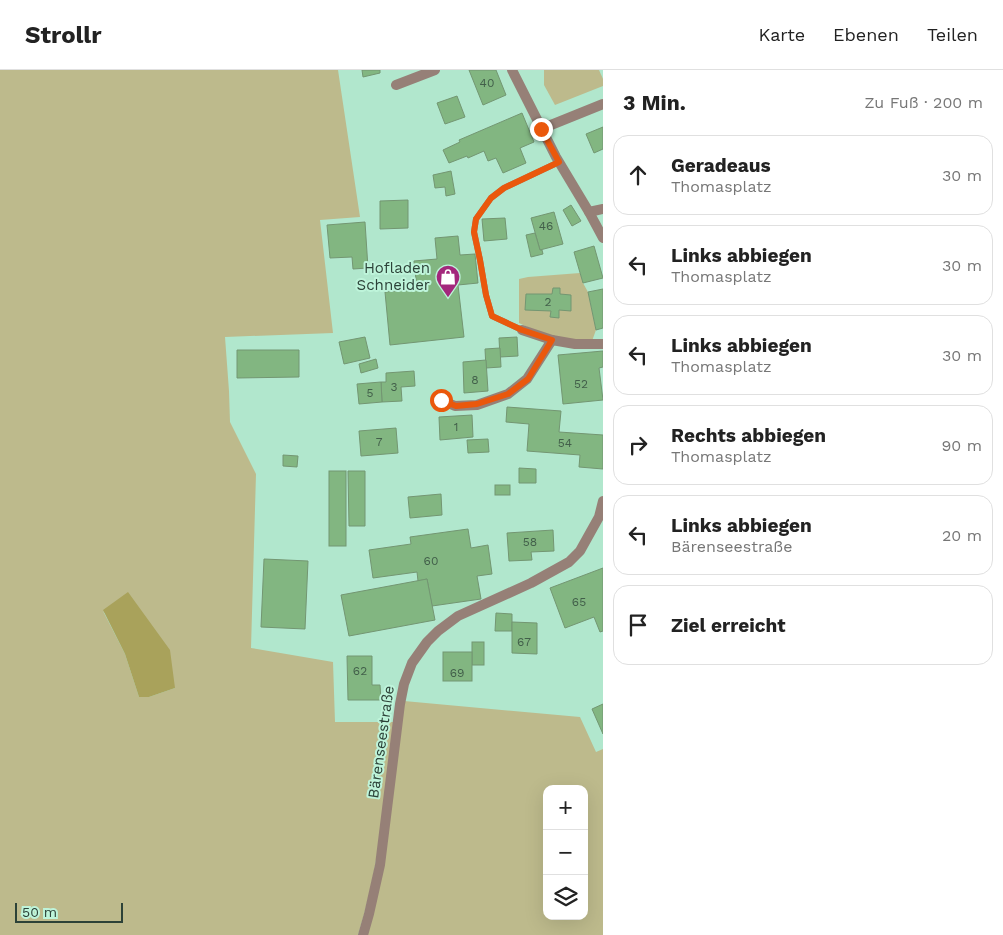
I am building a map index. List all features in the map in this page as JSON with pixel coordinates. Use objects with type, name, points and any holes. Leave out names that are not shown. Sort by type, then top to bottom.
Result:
[{"type":"street","points":[[396,85],[435,70]]},
{"type":"street","points":[[512,70],[541,129],[603,238]]},
{"type":"street","points":[[541,129],[603,104]]},
{"type":"street","points":[[589,212],[603,209]]},
{"type":"street","points":[[522,330],[552,340],[575,344],[603,344]]},
{"type":"street","points":[[439,399],[456,406],[477,404],[508,394],[528,379],[552,340]]},
{"type":"street","name":"Bärenseestraße","points":[[362,935],[369,914],[380,865],[400,704],[404,684],[412,664],[427,642],[458,616],[532,583],[569,562],[580,551],[599,517],[603,501]]},
{"type":"lane","points":[[522,330],[492,316],[474,232],[476,219],[491,198],[504,188],[559,162]]},
{"type":"shaded area","points":[[0,70],[338,70],[360,217],[320,220],[333,333],[225,337],[230,422],[256,474],[251,648],[333,662],[335,722],[395,722],[377,856],[358,935],[0,935]],"holes":[[[103,611],[175,688],[149,697],[139,697],[125,654]]]},
{"type":"shaded area","points":[[544,70],[599,70],[603,79],[603,86],[555,105],[544,85]]},
{"type":"shaded area","points":[[580,273],[588,292],[596,330],[592,341],[545,335],[519,323],[519,279]]},
{"type":"shaded area","points":[[128,592],[170,650],[175,688],[149,697],[139,697],[125,654],[103,610]]},
{"type":"shaded area","points":[[404,701],[580,717],[596,752],[603,749],[603,935],[365,935]]},
{"type":"building","points":[[362,70],[380,70],[380,73],[363,77]]},
{"type":"building","points":[[469,70],[496,70],[506,95],[483,105]]},
{"type":"building","points":[[457,96],[465,117],[445,124],[437,103]]},
{"type":"building","points":[[522,113],[534,142],[520,148],[526,163],[503,173],[496,158],[488,161],[484,151],[449,163],[443,150],[460,142],[459,140]]},
{"type":"building","points":[[603,127],[603,149],[594,153],[586,134]]},
{"type":"building","points":[[451,171],[455,194],[446,196],[445,187],[435,188],[433,175]]},
{"type":"building","points":[[408,200],[408,228],[380,229],[380,201]]},
{"type":"building","points":[[571,205],[581,221],[572,226],[563,210]]},
{"type":"building","points":[[554,212],[563,244],[540,250],[531,218]]},
{"type":"building","points":[[505,218],[507,239],[484,241],[482,219]]},
{"type":"building","points":[[365,222],[368,268],[353,269],[352,257],[330,258],[327,225]]},
{"type":"building","points":[[535,233],[543,254],[531,257],[526,235]]},
{"type":"building","points":[[458,236],[460,255],[475,254],[478,283],[458,285],[464,337],[390,345],[385,292],[417,289],[414,261],[437,259],[435,238]]},
{"type":"building","points":[[594,246],[603,278],[583,283],[574,252]]},
{"type":"building","points":[[553,288],[560,288],[560,294],[571,295],[571,311],[559,310],[559,318],[550,317],[551,311],[525,310],[526,294],[552,294]]},
{"type":"building","points":[[603,289],[603,328],[596,330],[588,292]]},
{"type":"building","points":[[365,337],[370,358],[344,364],[339,342]]},
{"type":"building","points":[[517,337],[518,356],[500,357],[499,338]]},
{"type":"building","points":[[500,348],[501,367],[486,368],[485,349]]},
{"type":"building","points":[[237,350],[299,350],[299,377],[237,378]]},
{"type":"building","points":[[603,351],[603,367],[599,368],[603,400],[563,404],[558,355]]},
{"type":"building","points":[[376,359],[378,368],[361,373],[359,364]]},
{"type":"building","points":[[486,360],[488,391],[464,393],[463,362]]},
{"type":"building","points":[[414,371],[415,386],[401,387],[402,401],[382,402],[381,382],[386,382],[386,373]]},
{"type":"building","points":[[381,382],[382,402],[359,404],[357,384]]},
{"type":"building","points":[[507,407],[561,411],[559,432],[603,435],[603,469],[579,467],[580,455],[527,451],[529,424],[506,422]]},
{"type":"building","points":[[472,415],[473,437],[440,440],[439,417]]},
{"type":"building","points":[[396,428],[398,453],[361,456],[359,431]]},
{"type":"building","points":[[488,439],[489,452],[468,453],[467,440]]},
{"type":"building","points":[[283,455],[298,456],[297,467],[283,466]]},
{"type":"building","points":[[519,468],[536,469],[536,483],[519,483]]},
{"type":"building","points":[[329,471],[346,471],[346,546],[329,546]]},
{"type":"building","points":[[348,471],[365,471],[365,526],[349,526]]},
{"type":"building","points":[[495,485],[510,485],[510,495],[495,495]]},
{"type":"building","points":[[441,494],[442,515],[410,518],[408,497]]},
{"type":"building","points":[[468,529],[471,548],[488,545],[492,574],[477,576],[481,599],[432,606],[427,579],[418,581],[417,572],[373,578],[369,550],[411,544],[410,537]]},
{"type":"building","points":[[553,530],[554,551],[531,552],[532,560],[509,561],[507,533]]},
{"type":"building","points":[[264,559],[308,561],[305,629],[261,627]]},
{"type":"building","points":[[603,568],[603,631],[600,632],[594,617],[565,628],[550,588]]},
{"type":"building","points":[[427,579],[435,620],[349,636],[341,595]]},
{"type":"building","points":[[496,613],[512,614],[512,631],[495,631]]},
{"type":"building","points":[[512,622],[537,623],[537,654],[512,653]]},
{"type":"building","points":[[472,642],[484,642],[484,665],[472,665]]},
{"type":"building","points":[[443,652],[472,652],[472,681],[443,681]]},
{"type":"building","points":[[347,656],[372,656],[372,685],[380,685],[381,700],[348,700]]},
{"type":"building","points":[[603,704],[603,734],[592,709]]},
{"type":"place","name":"Hofladen Schneider","points":[[448,298]]},
{"type":"route","points":[[441,400],[456,406],[477,404],[508,394],[528,379],[552,340],[522,330],[492,316],[474,232],[476,219],[491,198],[504,188],[559,162],[541,129]]}]
